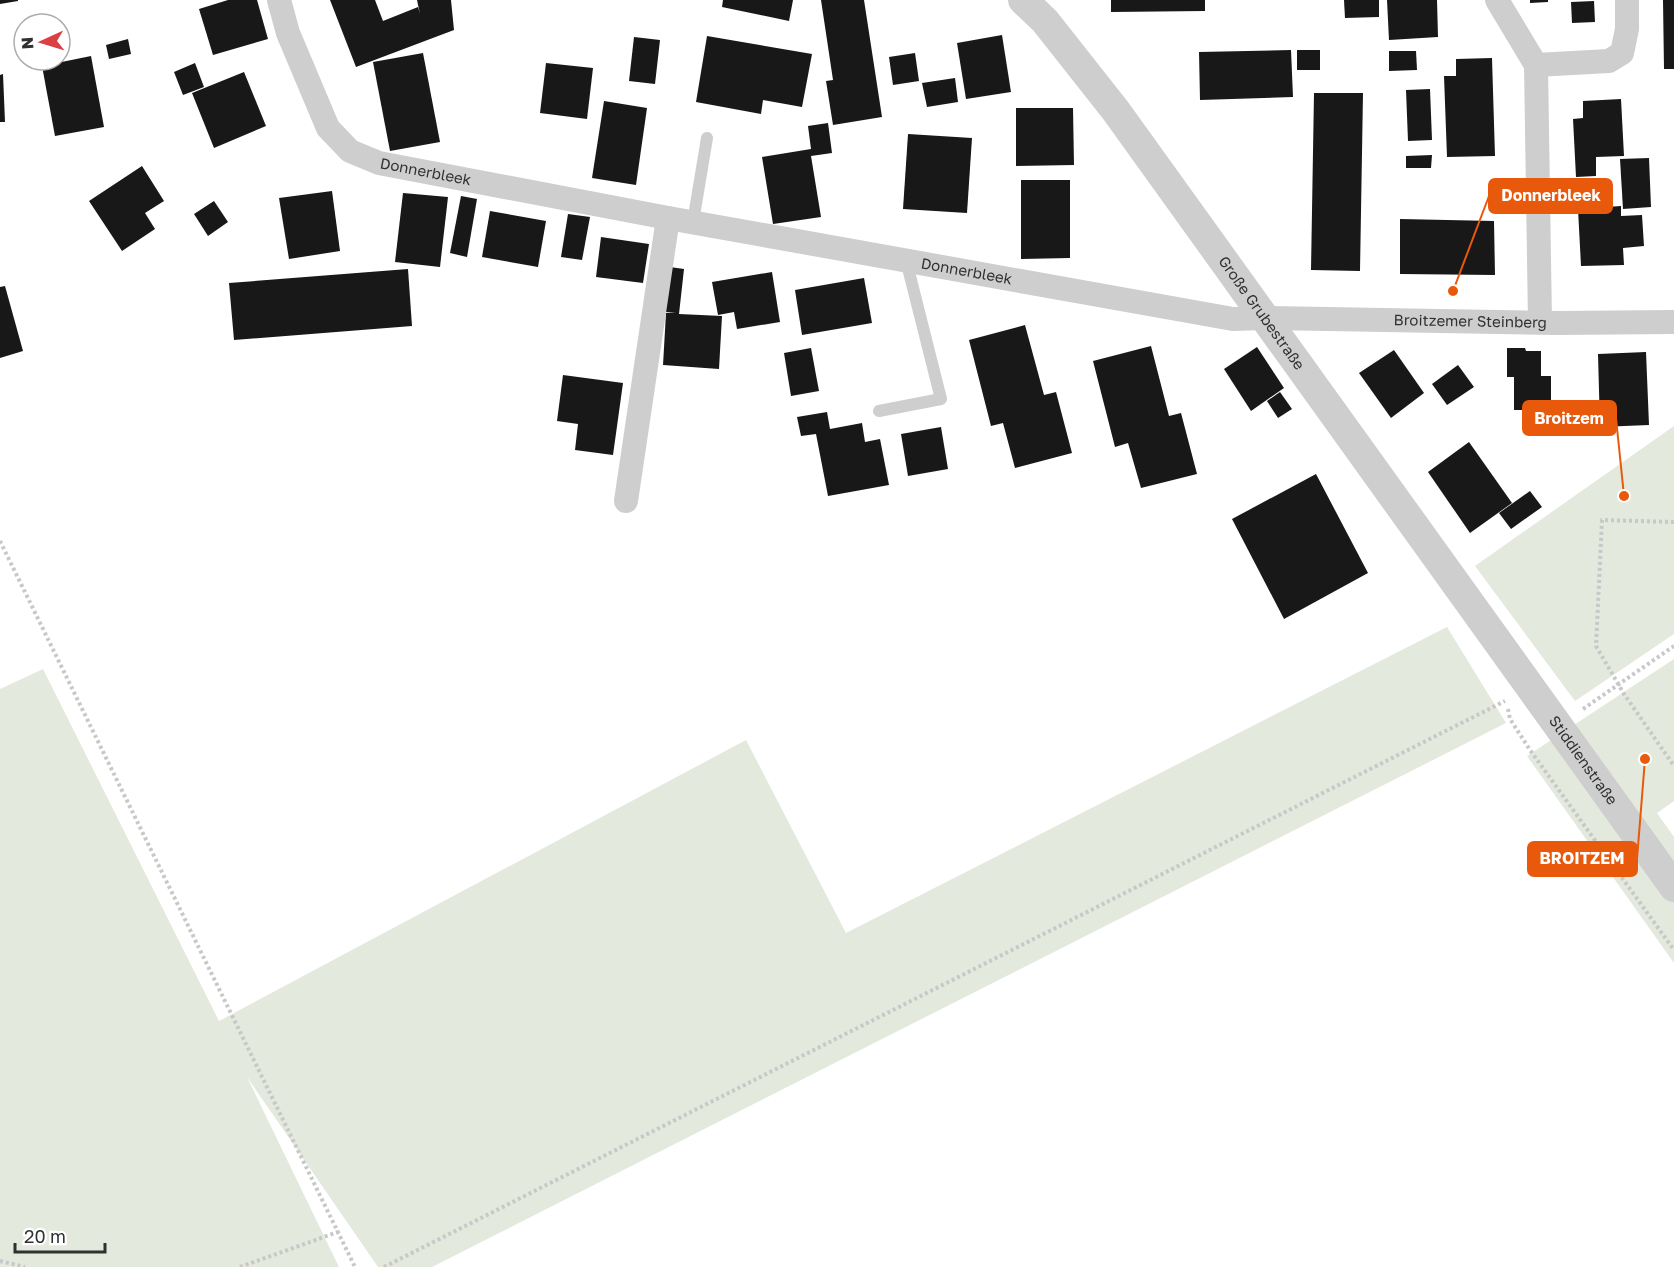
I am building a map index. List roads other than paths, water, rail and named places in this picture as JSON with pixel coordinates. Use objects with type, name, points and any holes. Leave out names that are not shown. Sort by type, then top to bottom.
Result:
[{"type":"street","name":"Donnerbleek","points":[[279,0],[288,33],[328,128],[350,151],[380,163],[668,218],[1233,319],[1266,318]]},
{"type":"street","name":"Große Grubestraße","points":[[1023,0],[1045,21],[1078,62],[1266,318],[1492,635]]},
{"type":"street","points":[[1497,0],[1536,65],[1540,322]]},
{"type":"street","points":[[1536,65],[1609,61],[1622,53],[1627,29],[1627,0]]},
{"type":"street","points":[[626,501],[668,218]]},
{"type":"street","name":"Broitzemer Steinberg","points":[[1266,318],[1674,322]]},
{"type":"street","name":"Stiddienstraße","points":[[1492,635],[1674,887]]},
{"type":"lane","points":[[693,222],[707,138]]},
{"type":"lane","points":[[879,411],[941,399],[906,260]]},
{"type":"place","name":"Donnerbleek","points":[[1453,291]]},
{"type":"place","name":"Broitzem","points":[[1624,496]]},
{"type":"place","name":"BROITZEM","points":[[1645,759]]}]
